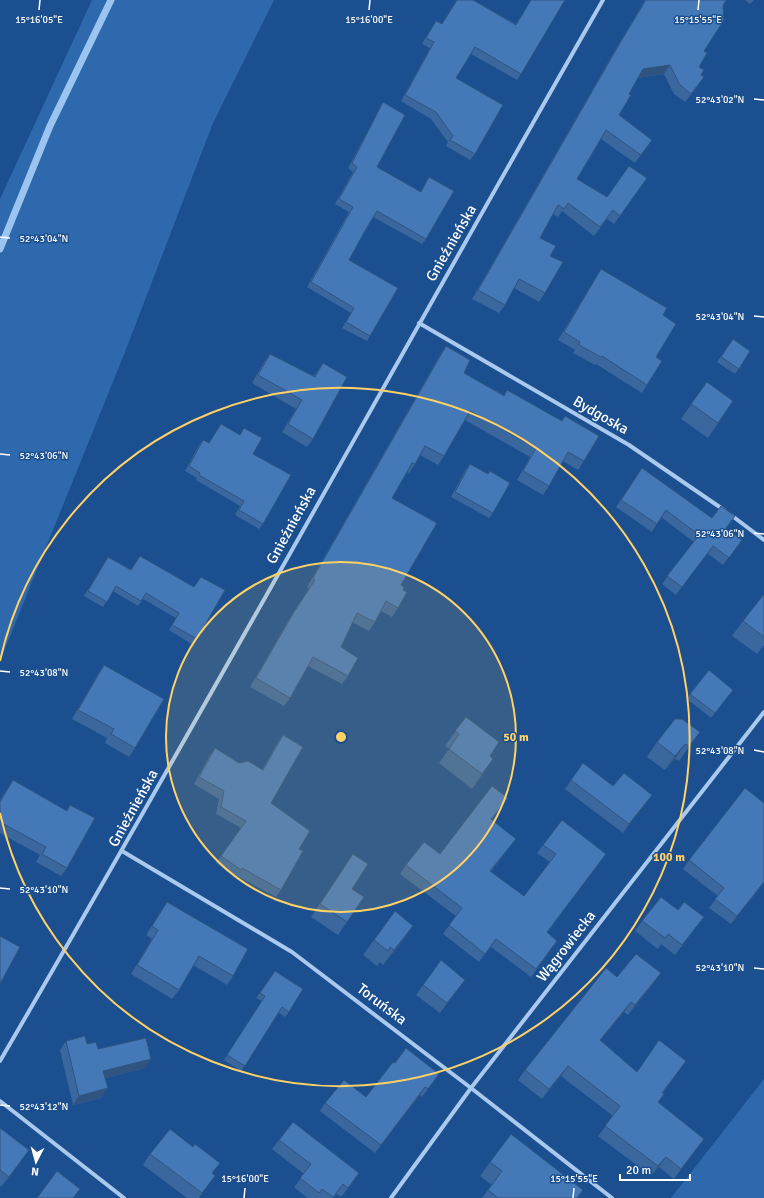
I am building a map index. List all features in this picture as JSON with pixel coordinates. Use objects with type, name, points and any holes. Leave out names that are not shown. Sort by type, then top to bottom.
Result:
[{"type":"street","name":"Gnieźnieńska","points":[[0,1062],[122,851],[419,323],[603,0]]},
{"type":"street","name":"Bydgoska","points":[[419,323],[629,445],[727,512],[764,540]]},
{"type":"street","name":"Wągrowiecka","points":[[391,1198],[471,1088],[764,712]]},
{"type":"street","name":"Toruńska","points":[[122,851],[292,952],[471,1088],[612,1198]]},
{"type":"street","points":[[0,1101],[124,1198]]},
{"type":"shaded area","points":[[92,0],[274,0],[213,123],[125,352],[0,661],[0,199]]},
{"type":"shaded area","points":[[764,1079],[764,1198],[671,1198]]},
{"type":"building","points":[[457,0],[473,0],[516,25],[531,0],[565,0],[521,74],[475,47],[456,78],[503,105],[475,154],[450,140],[453,136],[436,112],[405,95],[434,42],[426,38],[436,21],[442,24]]},
{"type":"building","points":[[646,0],[726,0],[723,6],[724,20],[704,51],[707,53],[699,67],[704,70],[701,75],[704,77],[691,94],[680,85],[670,65],[643,69],[629,94],[631,95],[619,115],[652,140],[641,155],[606,130],[577,179],[607,197],[629,166],[647,178],[620,216],[613,210],[600,227],[568,203],[564,209],[558,205],[540,238],[556,246],[550,256],[563,262],[545,293],[519,279],[505,305],[478,290]]},
{"type":"building","points":[[383,102],[405,115],[377,167],[421,192],[429,177],[454,191],[426,239],[377,211],[366,229],[349,260],[398,288],[370,336],[346,322],[354,308],[311,282],[353,207],[339,199],[357,167],[352,163]]},
{"type":"building","points":[[601,269],[667,308],[663,315],[676,324],[656,357],[662,361],[647,385],[602,356],[601,357],[579,345],[580,342],[564,332]]},
{"type":"building","points":[[733,339],[750,351],[739,369],[721,357]]},
{"type":"building","points":[[446,346],[470,360],[464,373],[504,396],[507,390],[562,421],[565,416],[599,436],[584,461],[568,452],[549,486],[523,471],[536,448],[470,411],[444,456],[425,446],[415,464],[412,463],[392,498],[437,523],[401,585],[404,587],[403,590],[407,592],[398,608],[386,601],[375,622],[357,613],[341,647],[358,658],[348,676],[313,657],[290,698],[256,678],[294,612],[315,580],[313,578]]},
{"type":"building","points":[[270,354],[315,377],[323,363],[347,377],[313,439],[288,424],[302,400],[258,375]]},
{"type":"building","points":[[707,382],[733,401],[718,423],[691,404]]},
{"type":"building","points":[[221,424],[240,435],[244,428],[262,438],[253,454],[291,475],[263,524],[239,510],[244,501],[199,475],[200,473],[189,466],[203,440],[209,443]]},
{"type":"building","points":[[470,464],[488,474],[490,471],[510,483],[493,513],[455,492]]},
{"type":"building","points":[[642,468],[712,518],[721,506],[735,516],[726,528],[742,540],[729,558],[713,546],[682,587],[667,576],[699,535],[666,510],[657,524],[621,500]]},
{"type":"building","points":[[140,556],[194,587],[201,577],[225,590],[197,639],[172,625],[179,613],[146,593],[141,601],[116,586],[107,602],[88,591],[108,557],[131,570]]},
{"type":"building","points":[[764,594],[764,637],[743,621]]},
{"type":"building","points":[[104,665],[164,699],[135,748],[111,734],[114,729],[78,710]]},
{"type":"building","points":[[709,670],[733,690],[715,713],[690,694]]},
{"type":"building","points":[[466,717],[499,742],[490,756],[493,759],[482,774],[449,749],[459,734],[455,731]]},
{"type":"building","points":[[675,719],[682,719],[700,732],[689,746],[685,744],[675,756],[657,742]]},
{"type":"building","points":[[283,735],[303,747],[271,803],[310,831],[299,849],[303,851],[281,890],[242,868],[241,870],[221,856],[246,821],[221,807],[224,791],[199,777],[215,748],[239,763],[248,761],[263,770]]},
{"type":"building","points":[[583,763],[613,786],[624,773],[652,795],[629,824],[571,780]]},
{"type":"building","points":[[13,780],[67,811],[70,805],[95,818],[67,868],[42,854],[46,847],[0,822],[0,802]]},
{"type":"building","points":[[492,786],[508,798],[491,819],[516,839],[490,871],[524,896],[556,854],[543,845],[562,820],[606,854],[547,932],[557,941],[536,969],[496,939],[485,954],[449,925],[462,908],[406,865],[424,842],[440,854]]},
{"type":"building","points":[[745,788],[764,803],[764,882],[737,916],[715,899],[724,888],[689,860]]},
{"type":"building","points":[[353,854],[368,864],[352,889],[364,897],[347,922],[320,904]]},
{"type":"building","points":[[661,897],[678,910],[684,902],[704,917],[682,945],[668,934],[665,938],[642,921]]},
{"type":"building","points":[[167,902],[248,949],[233,976],[199,956],[179,990],[137,965],[158,930],[152,926]]},
{"type":"building","points":[[395,911],[413,926],[394,950],[390,947],[388,951],[374,940]]},
{"type":"building","points":[[0,936],[20,947],[0,984]]},
{"type":"building","points":[[636,954],[661,973],[635,1005],[631,1002],[600,1040],[637,1072],[659,1040],[686,1061],[662,1093],[664,1094],[658,1102],[704,1139],[681,1169],[666,1157],[658,1166],[605,1126],[620,1106],[568,1066],[549,1089],[525,1070],[606,968],[617,977]]},
{"type":"building","points":[[441,960],[465,980],[447,1003],[423,985]]},
{"type":"building","points":[[275,971],[303,989],[289,1012],[282,1007],[245,1066],[227,1055],[265,996],[260,993]]},
{"type":"building","points":[[85,1036],[87,1044],[96,1042],[98,1049],[146,1038],[151,1059],[103,1071],[108,1088],[79,1096],[66,1041]]},
{"type":"building","points":[[406,1048],[439,1074],[428,1089],[425,1087],[381,1145],[325,1103],[344,1080],[366,1097],[393,1062],[395,1063]]},
{"type":"building","points":[[293,1122],[359,1173],[348,1188],[343,1184],[333,1197],[322,1189],[319,1193],[300,1178],[311,1164],[279,1140]]},
{"type":"building","points":[[0,1128],[29,1150],[9,1177],[0,1170]]},
{"type":"building","points":[[170,1129],[193,1147],[195,1144],[220,1163],[212,1173],[215,1176],[202,1193],[150,1154]]},
{"type":"building","points":[[511,1134],[583,1190],[577,1198],[498,1198],[488,1190],[502,1171],[490,1162]]},
{"type":"building","points":[[57,1171],[80,1189],[73,1198],[37,1198]]},
{"type":"waterway","points":[[0,249],[50,126],[111,0]]}]
